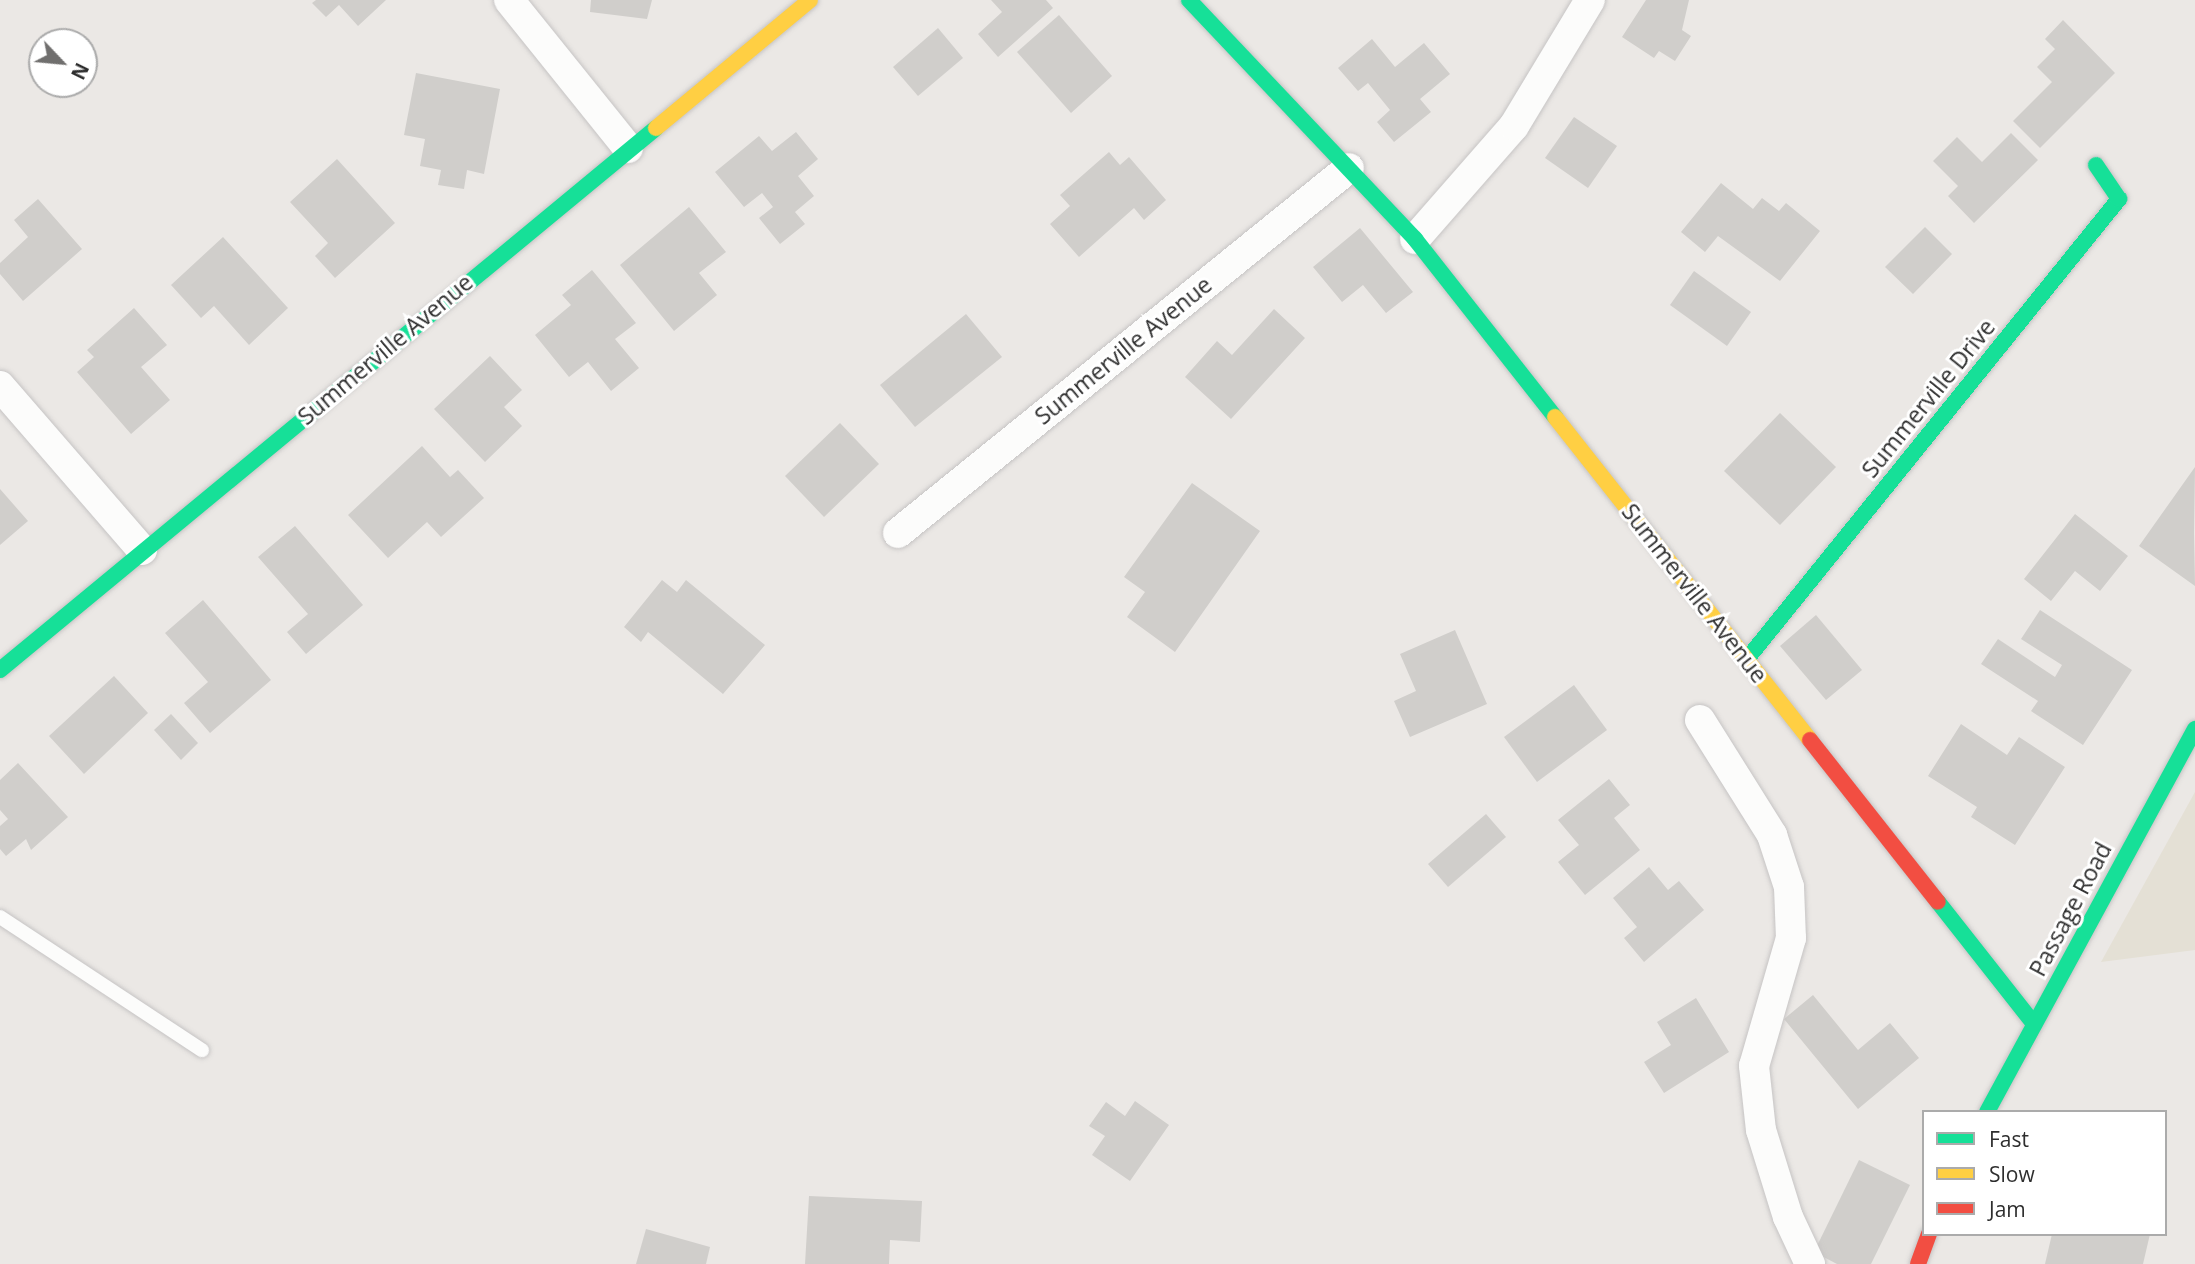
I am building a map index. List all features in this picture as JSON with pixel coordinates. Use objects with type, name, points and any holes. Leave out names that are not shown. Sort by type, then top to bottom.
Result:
[{"type":"street","points":[[509,0],[628,148]]},
{"type":"street","name":"Summerville Avenue","points":[[0,670],[810,0]]},
{"type":"street","name":"Summerville Avenue","points":[[1189,0],[1415,239],[2034,1024]]},
{"type":"street","points":[[1415,239],[1514,125],[1590,0]]},
{"type":"street","name":"Summerville Drive","points":[[1747,659],[2119,199],[2096,165]]},
{"type":"street","name":"Summerville Avenue","points":[[898,533],[1349,168]]},
{"type":"street","points":[[0,386],[142,550]]},
{"type":"street","points":[[1700,720],[1772,835],[1789,887],[1791,939],[1754,1066],[1761,1130],[1788,1217],[1810,1264]]},
{"type":"street","name":"Passage Road","points":[[1988,1110],[2195,729]]},
{"type":"street","points":[[1918,1264],[1928,1236]]},
{"type":"lane","points":[[0,917],[202,1049]]},
{"type":"shaded area","points":[[2195,792],[2195,950],[2101,962]]},
{"type":"building","points":[[316,0],[386,0],[358,26],[339,5],[326,17],[312,3]]},
{"type":"building","points":[[591,0],[652,0],[647,19],[590,12]]},
{"type":"building","points":[[991,0],[1046,0],[1053,8],[998,57],[978,34],[1002,12]]},
{"type":"building","points":[[1646,0],[1689,0],[1682,30],[1691,36],[1675,61],[1659,51],[1654,58],[1622,37]]},
{"type":"building","points":[[1059,15],[1112,76],[1071,113],[1017,52]]},
{"type":"building","points":[[2063,20],[2115,73],[2040,148],[2013,121],[2052,82],[2037,67],[2055,49],[2045,39]]},
{"type":"building","points":[[938,28],[963,58],[918,96],[893,67]]},
{"type":"building","points":[[1372,39],[1395,67],[1424,43],[1450,74],[1420,99],[1431,112],[1394,142],[1377,122],[1390,110],[1368,83],[1358,91],[1338,68]]},
{"type":"building","points":[[416,73],[500,89],[484,174],[467,170],[464,189],[438,185],[441,170],[420,166],[425,139],[404,135]]},
{"type":"building","points":[[1574,117],[1617,146],[1588,188],[1545,158]]},
{"type":"building","points":[[796,132],[818,159],[798,176],[814,196],[795,212],[805,224],[780,244],[759,218],[773,207],[762,193],[744,207],[715,172],[759,136],[772,151]]},
{"type":"building","points":[[2011,133],[2038,160],[1974,223],[1948,196],[1958,186],[1933,161],[1957,137],[1982,162]]},
{"type":"building","points":[[1109,152],[1120,165],[1129,157],[1166,200],[1144,220],[1134,208],[1079,257],[1050,224],[1070,206],[1060,195]]},
{"type":"building","points":[[337,159],[395,223],[335,278],[315,256],[328,243],[290,202]]},
{"type":"building","points":[[1721,183],[1753,209],[1762,198],[1779,211],[1786,203],[1820,231],[1780,281],[1718,236],[1705,252],[1681,232]]},
{"type":"building","points":[[38,199],[82,249],[23,301],[0,274],[0,263],[28,237],[14,220]]},
{"type":"building","points":[[689,207],[726,252],[699,273],[717,295],[674,331],[620,265]]},
{"type":"building","points":[[1925,227],[1952,254],[1913,294],[1885,267]]},
{"type":"building","points":[[1360,228],[1413,292],[1386,313],[1363,285],[1342,302],[1313,267]]},
{"type":"building","points":[[223,237],[288,308],[249,345],[214,306],[201,318],[171,285]]},
{"type":"building","points":[[592,270],[636,323],[615,339],[639,368],[611,391],[588,362],[569,377],[535,335],[571,305],[562,295]]},
{"type":"building","points":[[1694,271],[1751,312],[1727,346],[1670,305]]},
{"type":"building","points":[[134,308],[167,345],[141,367],[170,400],[131,434],[77,372],[94,357],[87,350]]},
{"type":"building","points":[[1274,309],[1305,338],[1231,419],[1185,377],[1217,341],[1232,355]]},
{"type":"building","points":[[966,314],[1002,357],[915,427],[880,385]]},
{"type":"building","points":[[490,356],[522,390],[504,407],[522,426],[485,462],[434,409]]},
{"type":"building","points":[[1780,413],[1836,467],[1780,525],[1724,471]]},
{"type":"building","points":[[840,423],[879,464],[824,517],[785,476]]},
{"type":"building","points":[[422,446],[450,477],[458,470],[484,498],[441,537],[427,522],[388,558],[348,515]]},
{"type":"building","points":[[2195,467],[2194,533],[2195,586],[2139,546]]},
{"type":"building","points":[[1192,483],[1260,531],[1175,652],[1127,617],[1145,592],[1124,577]]},
{"type":"building","points":[[0,489],[28,521],[0,545]]},
{"type":"building","points":[[2075,514],[2128,556],[2100,591],[2075,571],[2051,601],[2024,579]]},
{"type":"building","points":[[295,526],[363,605],[306,654],[287,632],[308,614],[258,557]]},
{"type":"building","points":[[662,580],[677,592],[686,580],[765,645],[723,694],[648,632],[641,642],[624,627]]},
{"type":"building","points":[[203,600],[271,680],[210,733],[184,703],[208,682],[165,633]]},
{"type":"building","points":[[2040,610],[2132,670],[2083,745],[2031,711],[2038,701],[1981,664],[1998,639],[2055,677],[2062,665],[2021,639]]},
{"type":"building","points":[[1816,615],[1862,670],[1826,700],[1780,646]]},
{"type":"building","points":[[1455,630],[1487,704],[1410,737],[1394,701],[1416,691],[1400,654]]},
{"type":"building","points":[[114,676],[148,713],[84,774],[49,736]]},
{"type":"building","points":[[1574,685],[1607,730],[1537,782],[1504,737]]},
{"type":"building","points":[[171,714],[198,743],[181,760],[154,730]]},
{"type":"building","points":[[1961,724],[2007,755],[2019,737],[2065,767],[2015,845],[1971,817],[1977,807],[1928,776]]},
{"type":"building","points":[[18,763],[68,817],[31,850],[26,839],[6,856],[0,849],[0,826],[8,819],[0,810],[0,780]]},
{"type":"building","points":[[1609,779],[1630,805],[1614,818],[1640,850],[1585,895],[1558,862],[1579,845],[1558,820]]},
{"type":"building","points":[[1486,814],[1506,837],[1448,887],[1428,864]]},
{"type":"building","points":[[1649,867],[1668,890],[1679,881],[1704,910],[1644,962],[1624,938],[1637,927],[1613,898]]},
{"type":"building","points":[[1813,995],[1858,1050],[1890,1023],[1919,1058],[1858,1109],[1784,1019]]},
{"type":"building","points":[[1696,998],[1729,1052],[1664,1093],[1644,1062],[1671,1045],[1657,1022]]},
{"type":"building","points":[[1135,1101],[1169,1125],[1130,1181],[1092,1155],[1105,1136],[1089,1126],[1106,1102],[1125,1116]]},
{"type":"building","points":[[1859,1160],[1910,1185],[1871,1264],[1837,1264],[1814,1252]]},
{"type":"building","points":[[809,1196],[922,1201],[920,1242],[890,1240],[889,1264],[805,1264]]},
{"type":"building","points":[[646,1229],[710,1247],[706,1264],[636,1264]]},
{"type":"building","points":[[2052,1236],[2150,1236],[2143,1264],[2045,1264]]},
{"type":"traffic: fast","points":[[1189,0],[1415,239],[1555,417]]},
{"type":"traffic: fast","points":[[0,670],[656,128]]},
{"type":"traffic: fast","points":[[1747,659],[2119,199],[2096,165]]},
{"type":"traffic: fast","points":[[1988,1110],[2195,729]]},
{"type":"traffic: fast","points":[[1938,902],[2034,1024]]},
{"type":"traffic: slow","points":[[656,128],[810,0]]},
{"type":"traffic: slow","points":[[1555,417],[1810,740]]},
{"type":"traffic: jam","points":[[1810,740],[1938,902]]},
{"type":"traffic: jam","points":[[1918,1264],[1928,1236]]}]
